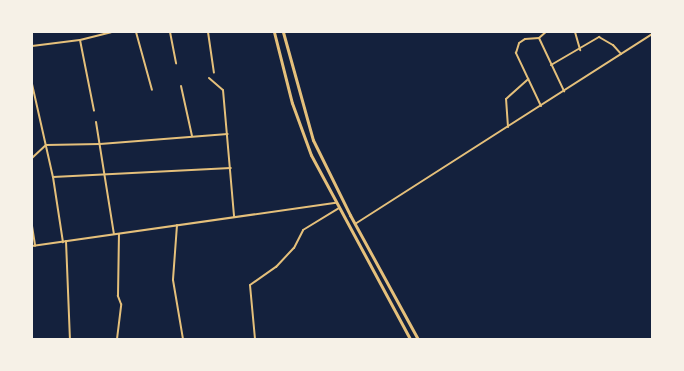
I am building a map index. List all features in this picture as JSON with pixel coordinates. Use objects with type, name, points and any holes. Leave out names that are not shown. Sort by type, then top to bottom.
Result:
[{"type":"main road","points":[[274,32],[301,134],[336,203],[410,339]]},
{"type":"main road","points":[[283,32],[313,140],[355,224],[418,339]]},
{"type":"street","points":[[32,46],[80,40],[111,32]]},
{"type":"street","points":[[136,32],[152,90]]},
{"type":"street","points":[[170,32],[176,63]]},
{"type":"street","points":[[208,32],[214,73]]},
{"type":"street","points":[[541,106],[516,53],[517,47],[525,39],[539,38],[546,32]]},
{"type":"street","points":[[575,32],[580,50]]},
{"type":"street","points":[[355,224],[508,128],[652,34]]},
{"type":"street","points":[[552,66],[599,37],[613,45],[621,54]]},
{"type":"street","points":[[539,38],[564,91]]},
{"type":"street","points":[[80,40],[94,111]]},
{"type":"street","points":[[208,78],[223,90],[223,112],[228,134],[234,217]]},
{"type":"street","points":[[508,128],[506,99],[528,79]]},
{"type":"street","points":[[32,84],[44,133],[65,241],[70,339]]},
{"type":"street","points":[[181,86],[192,136]]},
{"type":"street","points":[[96,122],[114,234]]},
{"type":"street","points":[[32,158],[46,145],[100,144],[228,134]]},
{"type":"street","points":[[53,177],[231,168]]},
{"type":"street","points":[[32,226],[34,246],[336,203]]},
{"type":"street","points":[[255,339],[250,285],[276,267],[294,248],[303,230],[339,208]]},
{"type":"street","points":[[177,225],[173,280],[183,339]]},
{"type":"street","points":[[117,339],[121,304],[118,296],[119,234]]}]
